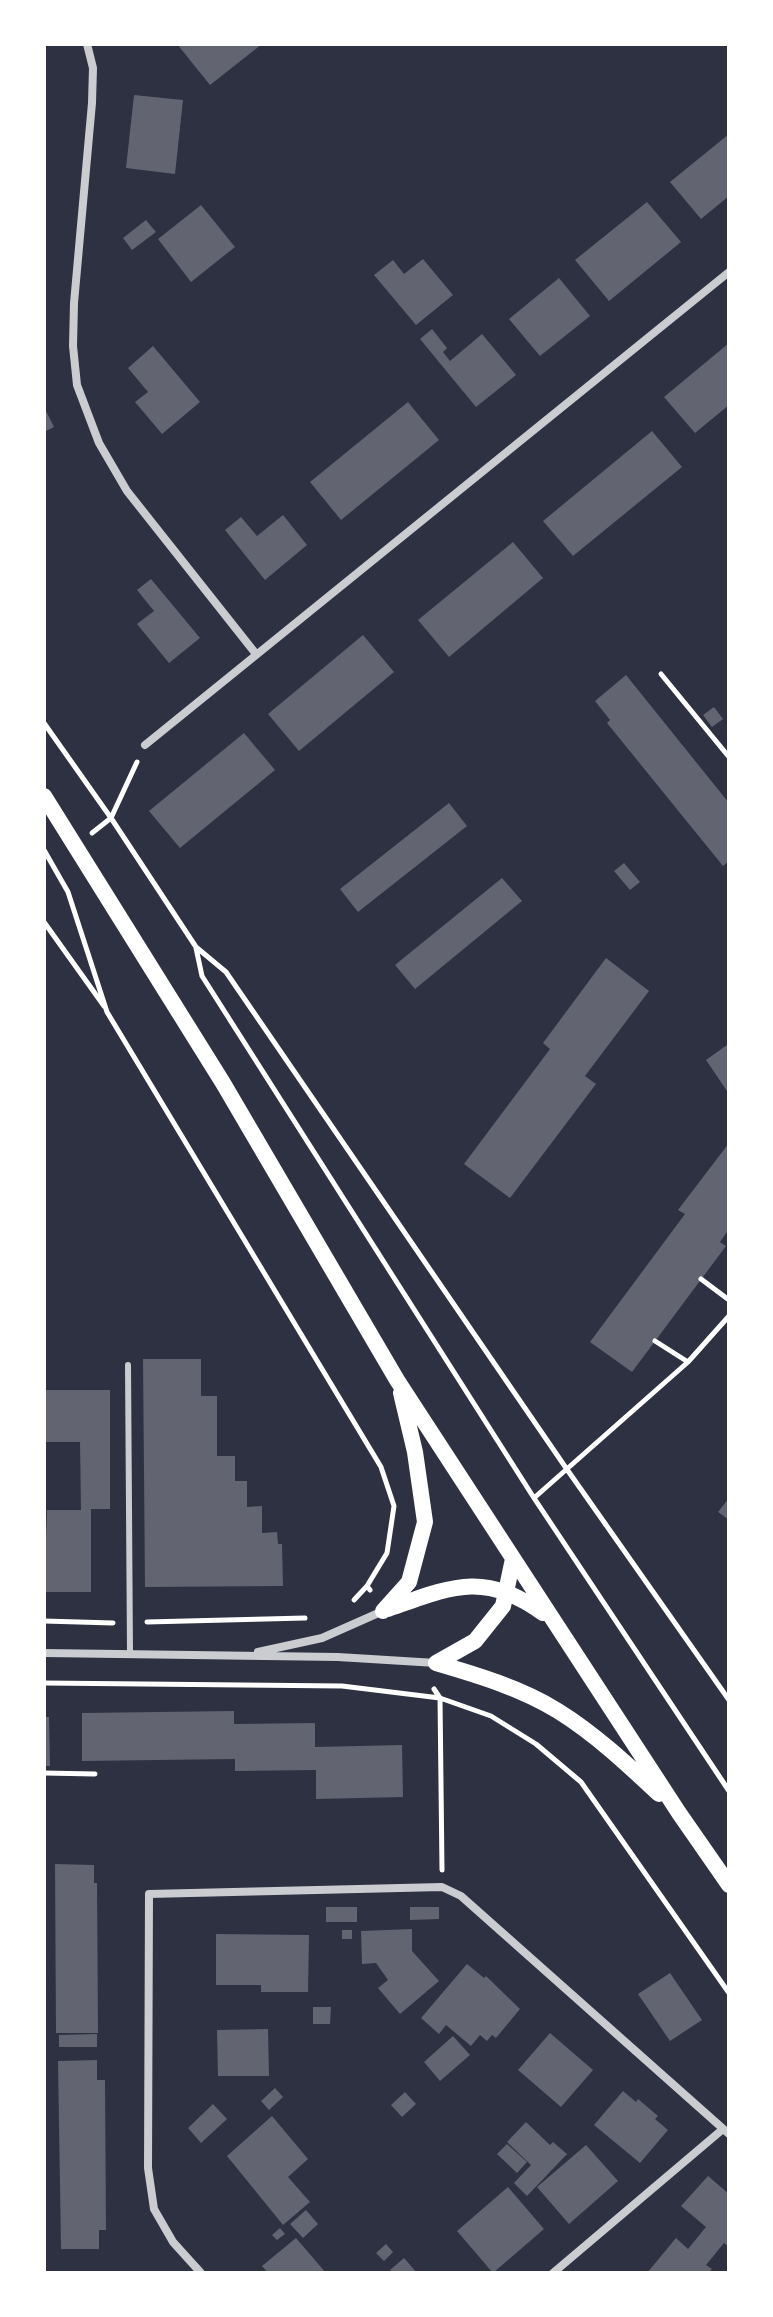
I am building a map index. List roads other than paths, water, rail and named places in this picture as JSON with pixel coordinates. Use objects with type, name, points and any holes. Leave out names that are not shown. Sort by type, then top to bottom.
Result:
[{"type":"main road","points":[[44,796],[223,1083],[397,1380],[729,1885]]},
{"type":"main road","points":[[383,1611],[409,1582],[425,1522],[415,1452],[397,1380]]},
{"type":"main road","points":[[436,1663],[475,1641],[503,1606],[513,1559]]},
{"type":"main road","points":[[383,1611],[444,1589],[471,1584],[506,1591],[526,1600],[553,1620]]},
{"type":"main road","points":[[436,1663],[487,1678],[557,1710],[619,1756],[679,1813]]},
{"type":"street","points":[[87,44],[93,68],[92,103],[74,303],[73,346],[77,385],[99,443],[127,491],[256,654]]},
{"type":"street","points":[[145,745],[729,272]]},
{"type":"street","points":[[245,1655],[322,1638],[383,1611]]},
{"type":"street","points":[[44,1653],[338,1657],[436,1663]]},
{"type":"street","points":[[201,2273],[173,2242],[154,2209],[148,2168],[149,1894],[442,1887],[461,1896],[726,2131],[553,2273]]},
{"type":"lane","points":[[128,1365],[130,1653]]}]
